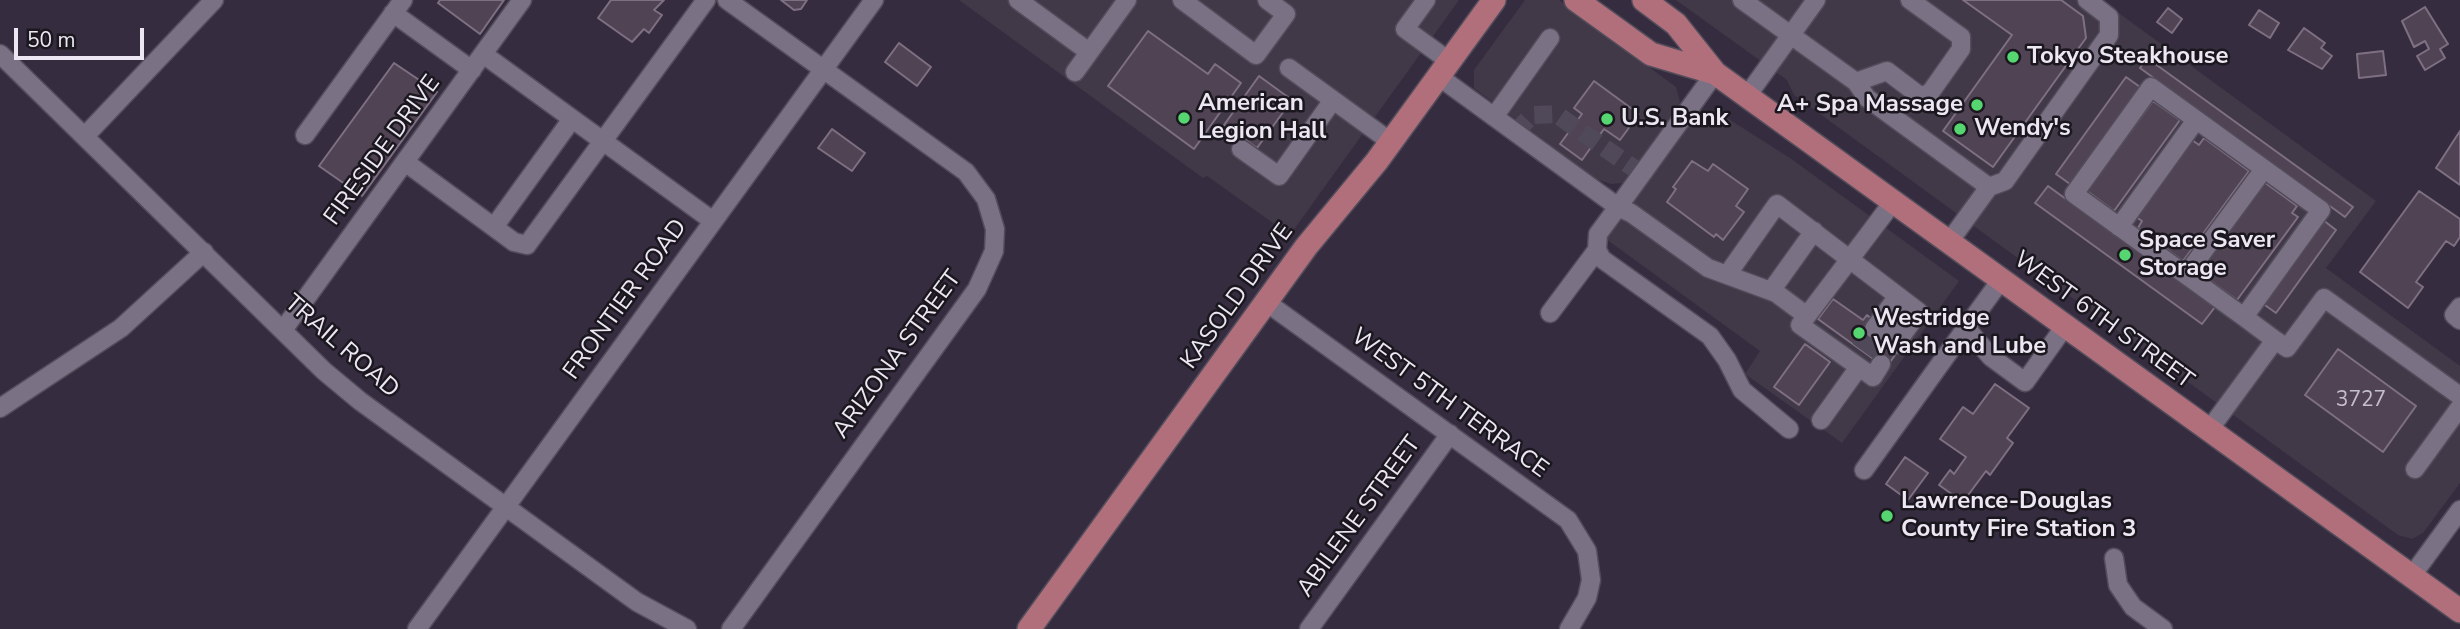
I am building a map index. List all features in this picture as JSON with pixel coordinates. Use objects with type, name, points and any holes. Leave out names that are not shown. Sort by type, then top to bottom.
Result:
[{"type":"main road","name":"KASOLD DRIVE","points":[[1029,629],[1266,302],[1391,142],[1493,0]]},
{"type":"main road","name":"WEST 6TH STREET","points":[[1576,0],[1651,54],[1715,74],[1747,96],[2460,611]]},
{"type":"main road","name":"WEST 6TH STREET","points":[[1644,0],[1676,23],[1715,74]]},
{"type":"street","points":[[85,136],[214,0]]},
{"type":"street","name":"FIRESIDE DRIVE","points":[[283,330],[522,0]]},
{"type":"street","points":[[405,162],[514,242],[527,245],[706,0]]},
{"type":"street","points":[[727,0],[824,69]]},
{"type":"street","name":"FRONTIER ROAD","points":[[417,629],[874,0]]},
{"type":"street","points":[[1018,0],[1089,52]]},
{"type":"street","points":[[1039,16],[1051,0]]},
{"type":"street","points":[[1075,72],[1127,0]]},
{"type":"street","points":[[1182,0],[1256,55],[1286,14],[1267,0]]},
{"type":"street","points":[[1426,0],[1405,29],[1494,117],[1708,268],[1771,291],[1807,316]]},
{"type":"street","points":[[1742,0],[1856,82],[1867,98],[1989,187]]},
{"type":"street","points":[[1747,96],[1816,0]]},
{"type":"street","points":[[1856,82],[1887,71],[1920,96],[1930,93],[1961,49],[1962,37],[1910,0]]},
{"type":"street","points":[[1949,242],[1989,187],[2005,181],[2109,35],[2109,17],[2087,0]]},
{"type":"street","points":[[305,135],[398,6],[472,69]]},
{"type":"street","points":[[1494,117],[1550,38]]},
{"type":"street","name":"TRAIL ROAD","points":[[0,54],[283,330],[360,401],[637,602],[687,629]]},
{"type":"street","points":[[483,54],[713,221]]},
{"type":"street","points":[[1289,68],[1391,142]]},
{"type":"street","name":"ARIZONA STREET","points":[[731,629],[977,289],[994,251],[995,229],[991,212],[978,185],[966,172],[824,69]]},
{"type":"street","points":[[1715,74],[1598,234],[1597,250],[1602,260],[1710,336],[1727,360],[1742,390],[1789,429]]},
{"type":"street","points":[[2244,317],[2321,210],[2151,87],[2074,194],[2275,340],[2287,348],[2324,298],[2460,396]]},
{"type":"street","points":[[1241,149],[1279,176],[1333,100]]},
{"type":"street","points":[[494,227],[572,119]]},
{"type":"street","points":[[2119,227],[2196,120]]},
{"type":"street","points":[[2186,275],[2264,169]]},
{"type":"street","points":[[1821,420],[1865,364],[1800,325],[1894,202]]},
{"type":"street","points":[[1727,275],[1777,204],[1908,304]]},
{"type":"street","points":[[1771,291],[1814,231]]},
{"type":"street","points":[[1550,313],[1597,250]]},
{"type":"street","points":[[0,408],[121,328],[204,252]]},
{"type":"street","points":[[1864,470],[2001,280]]},
{"type":"street","name":"WEST 5TH TERRACE","points":[[1266,302],[1568,520],[1580,535],[1589,557],[1591,580],[1587,598],[1569,629]]},
{"type":"street","points":[[1908,304],[1885,337],[1908,304]]},
{"type":"street","points":[[2460,307],[2454,315],[2460,320]]},
{"type":"street","points":[[1966,328],[1991,357],[2025,382],[2065,326]]},
{"type":"street","points":[[2209,430],[2275,340]]},
{"type":"street","points":[[2415,469],[2460,407]]},
{"type":"street","name":"ABILENE STREET","points":[[1309,629],[1450,434]]},
{"type":"street","points":[[2412,577],[2460,510]]},
{"type":"street","points":[[2114,558],[2118,585],[2133,607],[2163,629]]},
{"type":"shaded area","points":[[959,0],[1459,0],[1290,235],[1207,176],[1203,178]]},
{"type":"shaded area","points":[[1525,0],[1559,0],[1676,87],[1680,102],[1677,110],[1622,183],[1611,184],[1596,179],[1474,88],[1474,70]]},
{"type":"shaded area","points":[[1676,0],[2101,0],[2376,201],[2326,268],[2460,366],[2460,483],[2423,533],[2412,539],[2398,535],[1794,95],[1787,80]]},
{"type":"shaded area","points":[[1710,111],[1719,113],[1790,158],[1959,281],[1842,443],[1745,374],[1760,351],[1606,239],[1694,118]]},
{"type":"building","points":[[440,0],[504,0],[480,34],[438,3]]},
{"type":"building","points":[[611,0],[664,0],[654,10],[662,15],[649,33],[644,29],[632,42],[598,18]]},
{"type":"building","points":[[781,0],[807,0],[801,9],[794,10]]},
{"type":"building","points":[[1963,0],[2061,0],[2083,16],[2086,38],[1993,167],[1943,131],[2012,35]]},
{"type":"building","points":[[2425,7],[2448,44],[2440,49],[2445,58],[2425,70],[2417,56],[2429,49],[2425,41],[2414,47],[2402,21]]},
{"type":"building","points":[[2168,8],[2182,19],[2172,33],[2157,22]]},
{"type":"building","points":[[2259,10],[2279,23],[2270,38],[2249,25]]},
{"type":"building","points":[[2304,28],[2325,43],[2321,48],[2332,56],[2322,69],[2288,50]]},
{"type":"building","name":"American Legion Hall","points":[[1148,31],[1208,74],[1215,64],[1241,83],[1194,149],[1108,86]]},
{"type":"building","points":[[899,43],[931,67],[917,86],[885,62]]},
{"type":"building","points":[[2383,51],[2386,75],[2359,78],[2357,54]]},
{"type":"building","points":[[2147,58],[2353,207],[2345,217],[2140,68]]},
{"type":"building","points":[[394,63],[437,92],[362,196],[319,166]]},
{"type":"building","points":[[1259,76],[1292,100],[1257,148],[1224,125]]},
{"type":"building","points":[[2126,77],[2140,87],[2070,184],[2056,174]]},
{"type":"building","name":"U.S. Bank","points":[[1594,81],[1639,114],[1620,140],[1604,129],[1582,160],[1560,144],[1582,114],[1574,108]]},
{"type":"building","points":[[2153,101],[2180,120],[2114,211],[2087,191]]},
{"type":"building","points":[[832,129],[865,153],[852,171],[818,148]]},
{"type":"building","points":[[2460,131],[2460,185],[2436,168]]},
{"type":"building","points":[[2204,138],[2249,171],[2183,261],[2138,228],[2142,221],[2136,217],[2192,140],[2199,145]]},
{"type":"building","points":[[1692,161],[1708,171],[1713,164],[1748,189],[1736,206],[1744,212],[1723,240],[1716,234],[1714,237],[1667,202],[1676,189],[1673,187]]},
{"type":"building","points":[[2264,182],[2297,206],[2292,213],[2298,217],[2237,300],[2198,272]]},
{"type":"building","name":"Space Saver Storage","points":[[2048,186],[2215,307],[2202,324],[2035,203]]},
{"type":"building","points":[[2419,191],[2460,219],[2460,237],[2454,246],[2446,241],[2416,282],[2423,287],[2408,308],[2360,272]]},
{"type":"building","points":[[2323,220],[2336,230],[2276,313],[2262,303]]},
{"type":"building","name":"Westridge Wash and Lube","points":[[1833,299],[1863,320],[1867,315],[1900,348],[1886,368],[1818,319]]},
{"type":"building","points":[[1805,344],[1830,362],[1799,405],[1774,387]]},
{"type":"building","points":[[2338,349],[2416,406],[2383,452],[2305,395]]},
{"type":"building","points":[[1995,384],[2029,408],[2007,438],[2013,443],[1990,475],[1986,471],[1963,502],[1939,485],[1950,470],[1954,474],[1966,457],[1940,439],[1963,407],[1973,414]]},
{"type":"building","points":[[1905,457],[1928,473],[1908,500],[1886,484]]},
{"type":"tunnel","points":[[1515,133],[1532,115],[1556,114],[1642,174]]},
{"type":"tunnel","points":[[1860,349],[1874,329]]},
{"type":"tunnel","points":[[1871,357],[1885,337]]},
{"type":"place","name":"Tokyo Steakhouse","points":[[2013,57]]},
{"type":"place","name":"A+ Spa Massage","points":[[1977,105]]},
{"type":"place","name":"American Legion Hall","points":[[1184,118]]},
{"type":"place","name":"U.S. Bank","points":[[1607,119]]},
{"type":"place","name":"Wendy's","points":[[1960,129]]},
{"type":"place","name":"Space Saver Storage","points":[[2125,255]]},
{"type":"place","name":"Westridge Wash and Lube","points":[[1859,333]]},
{"type":"place","name":"Lawrence-Douglas County Fire Station 3","points":[[1887,516]]}]
